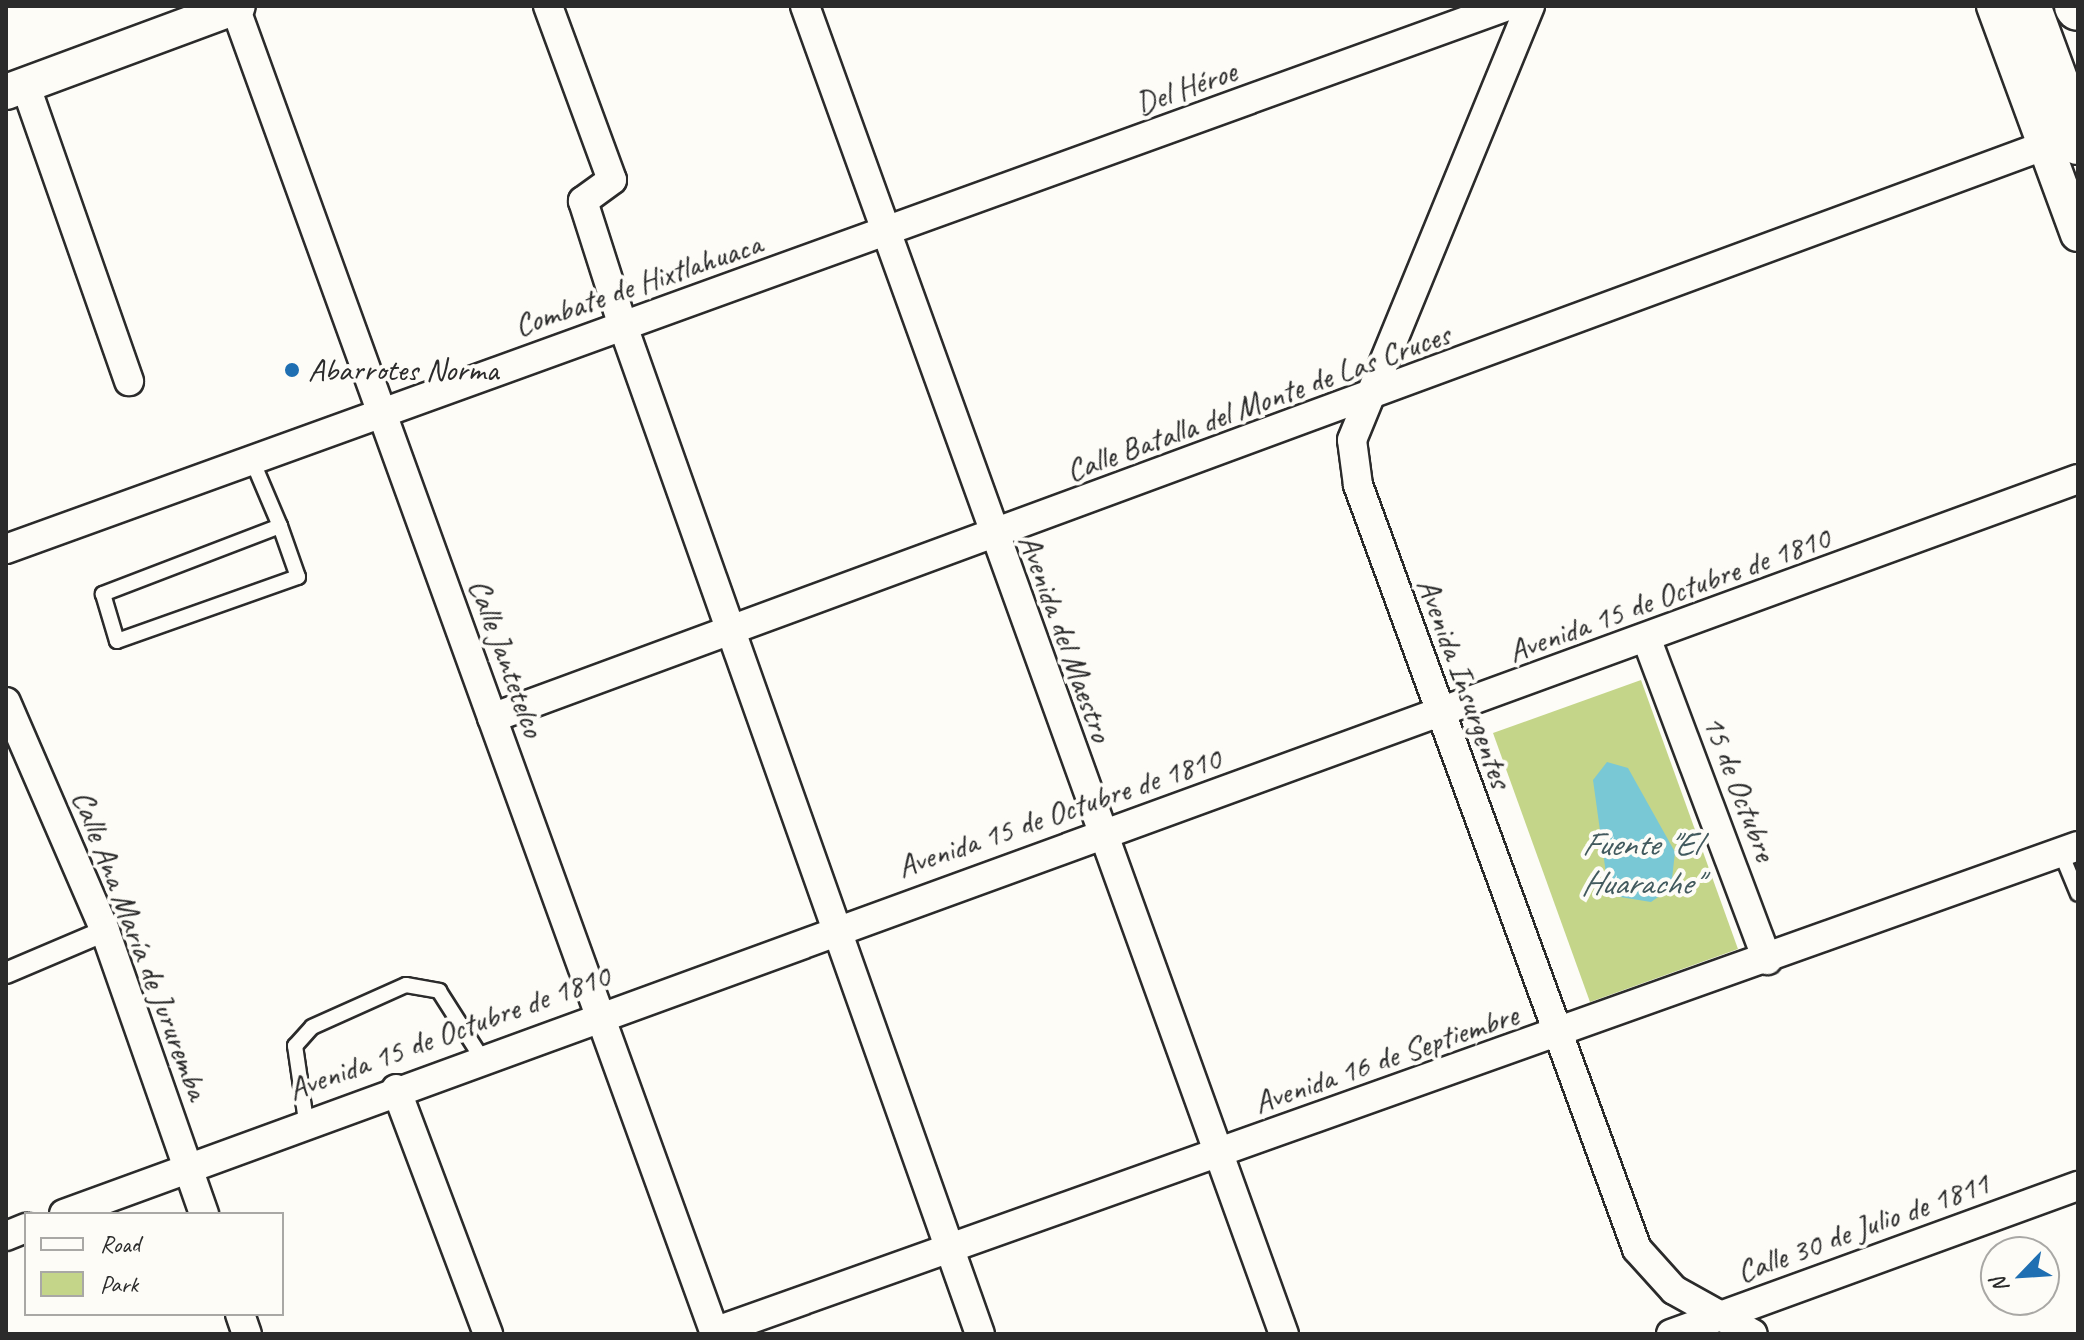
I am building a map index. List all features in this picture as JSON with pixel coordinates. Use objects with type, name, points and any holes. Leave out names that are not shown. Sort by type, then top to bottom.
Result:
[{"type":"main road","points":[[2028,6],[2062,144]]},
{"type":"street","points":[[129,381],[16,88],[237,6]]},
{"type":"street","name":"Calle Jantetelco","points":[[237,6],[714,1333]]},
{"type":"street","points":[[548,6],[612,180],[583,201],[623,326],[727,633],[952,1247],[980,1334]]},
{"type":"street","name":"Avenida del Maestro","points":[[805,6],[1099,835],[1284,1334]]},
{"type":"street","name":"Del Héroe","points":[[887,234],[1508,6]]},
{"type":"street","name":"Avenida Insurgentes","points":[[1530,6],[1352,440],[1358,485],[1438,716],[1637,1249],[1674,1290],[1753,1334]]},
{"type":"street","points":[[1994,6],[2062,144],[2078,234]]},
{"type":"street","name":"Calle Batalla del Monte de Las Cruces","points":[[492,718],[993,538],[2062,144]]},
{"type":"street","name":"Combate de Hixtlahuaca","points":[[6,549],[381,411],[887,234]]},
{"type":"street","name":"Avenida 15 de Octubre de 1810","points":[[69,1212],[481,1057],[1438,716],[2078,479]]},
{"type":"street","name":"15 de Octubre","points":[[1647,640],[1767,960]]},
{"type":"street","name":"Calle Ana María de Jururemba","points":[[6,702],[105,931],[203,1212]]},
{"type":"street","name":"Avenida 16 de Septiembre","points":[[714,1333],[1558,1035],[2069,849]]},
{"type":"street","points":[[6,973],[105,931]]},
{"type":"street","points":[[396,1089],[488,1334]]},
{"type":"street","name":"Calle 30 de Julio de 1811","points":[[1671,1334],[2078,1186]]},
{"type":"lane","points":[[252,460],[280,526],[298,577],[117,641],[103,594],[280,526]]},
{"type":"lane","points":[[2069,849],[2078,894]]},
{"type":"lane","points":[[306,1121],[295,1046],[312,1027],[406,985],[439,991],[481,1057]]},
{"type":"green space","points":[[1641,680],[1738,949],[1590,1002],[1493,733]]},
{"type":"water","name":"Fuente \"El Huarache\"","points":[[1607,762],[1628,768],[1675,852],[1671,888],[1651,902],[1620,897],[1607,881],[1593,780]]},
{"type":"place","name":"Abarrotes Norma","points":[[292,370]]}]
